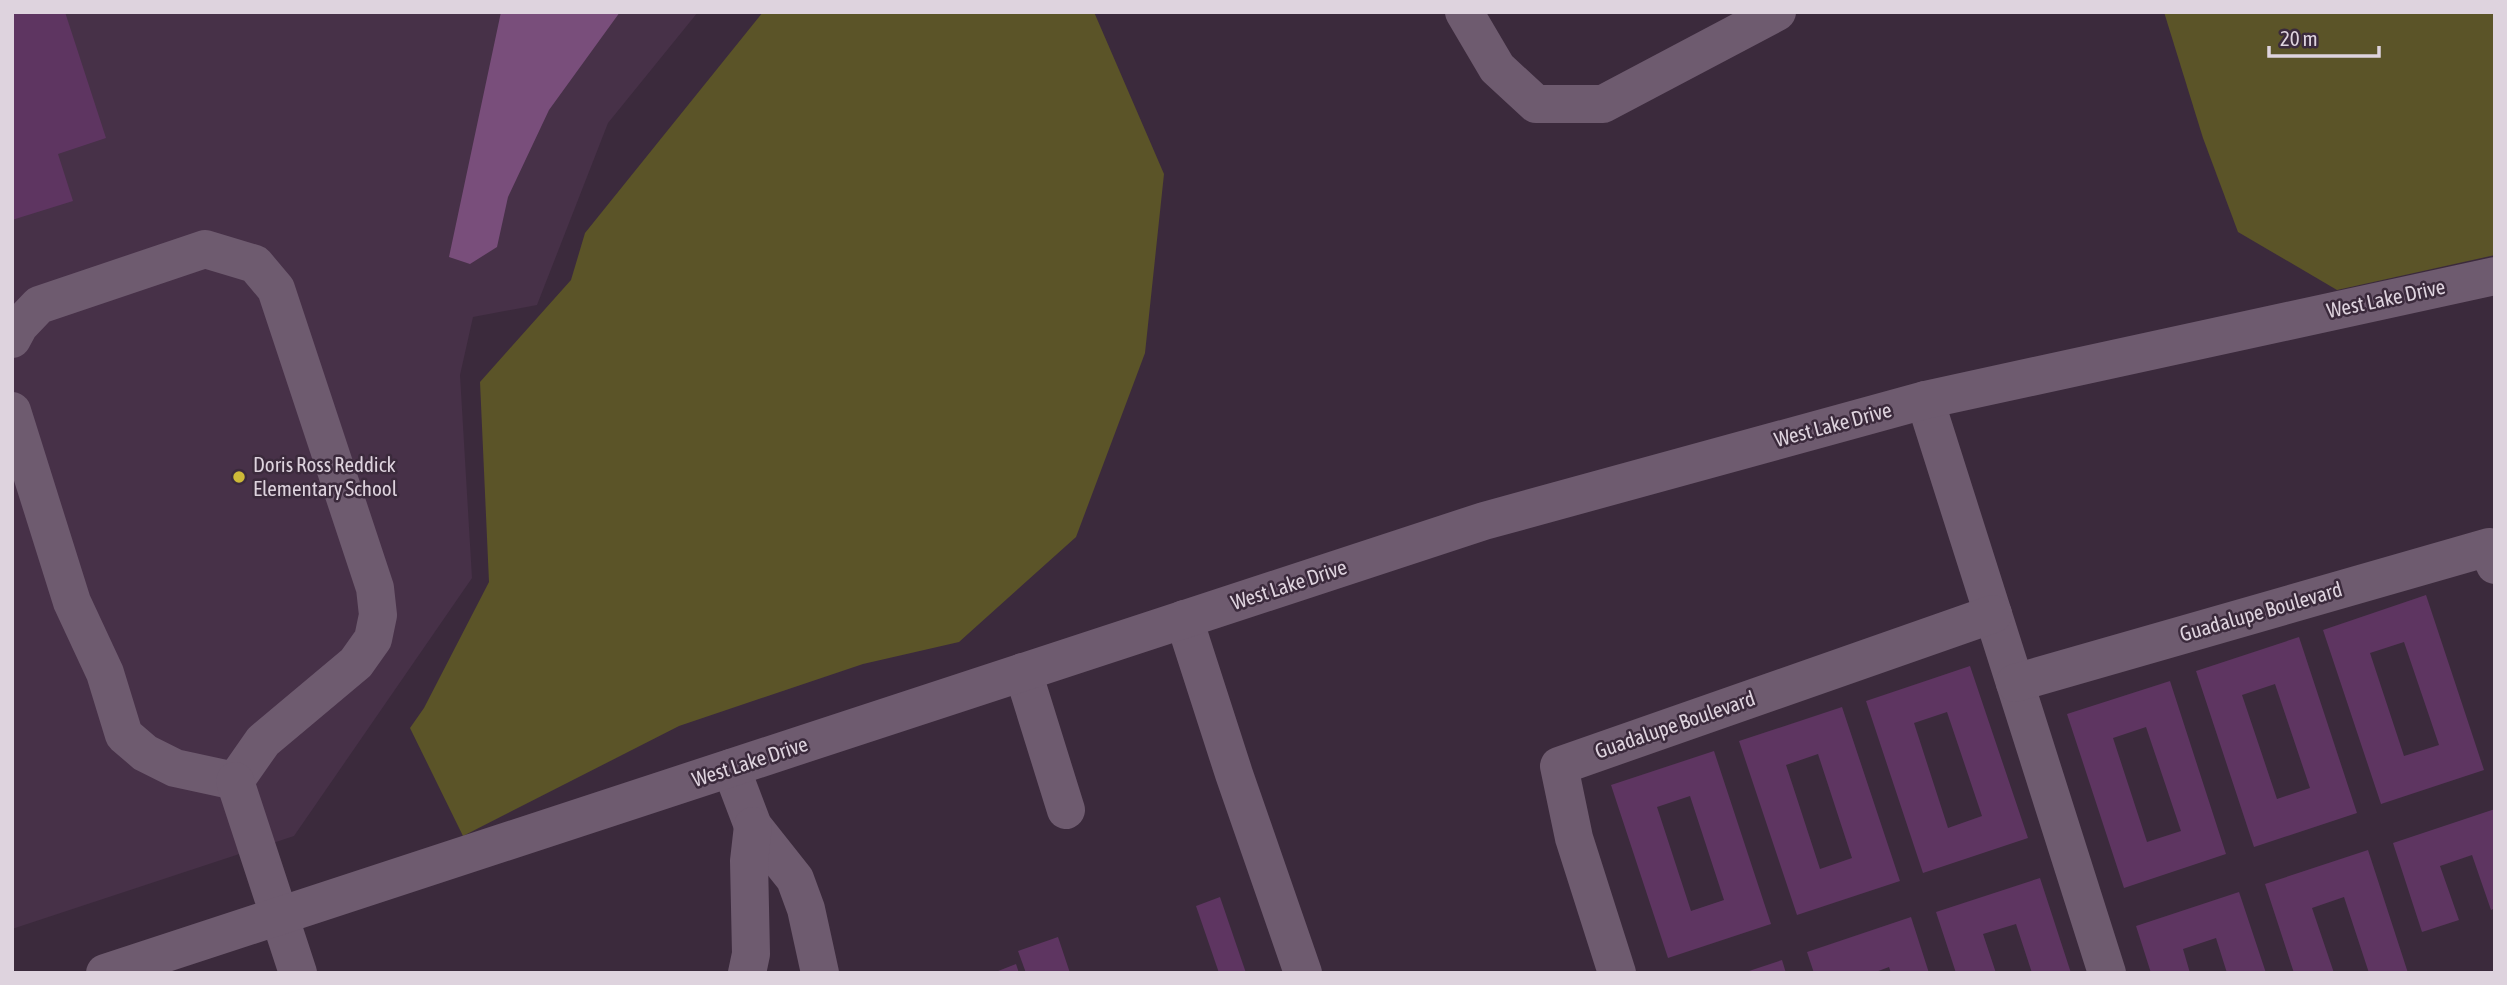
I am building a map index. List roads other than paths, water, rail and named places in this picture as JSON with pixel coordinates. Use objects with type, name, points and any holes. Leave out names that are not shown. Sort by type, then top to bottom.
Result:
[{"type":"street","points":[[1464,12],[1497,68],[1536,104],[1603,104],[1777,12]]},
{"type":"street","points":[[12,339],[19,326],[39,305],[205,250],[255,264],[276,289],[375,588],[378,615],[373,639],[356,663],[263,741],[235,781]]},
{"type":"street","name":"West Lake Drive","points":[[105,973],[1484,521],[1925,400],[2492,285]]},
{"type":"street","points":[[1925,400],[2107,973]]},
{"type":"street","points":[[12,411],[72,603],[105,673],[124,735],[145,753],[175,768],[235,781]]},
{"type":"street","name":"Guadalupe Boulevard","points":[[2015,683],[2489,547],[2495,565]]},
{"type":"street","name":"Guadalupe Boulevard","points":[[1617,973],[1574,838],[1559,766],[1993,614]]},
{"type":"street","points":[[1185,619],[1234,774],[1303,973]]},
{"type":"street","points":[[1023,672],[1066,810]]},
{"type":"street","points":[[731,768],[753,826],[795,878],[806,909],[820,973]]},
{"type":"street","points":[[235,781],[298,973]]},
{"type":"street","points":[[747,973],[751,954],[749,861],[753,826]]},
{"type":"place","name":"Doris Ross Reddick Elementary School","points":[[239,477]]}]
